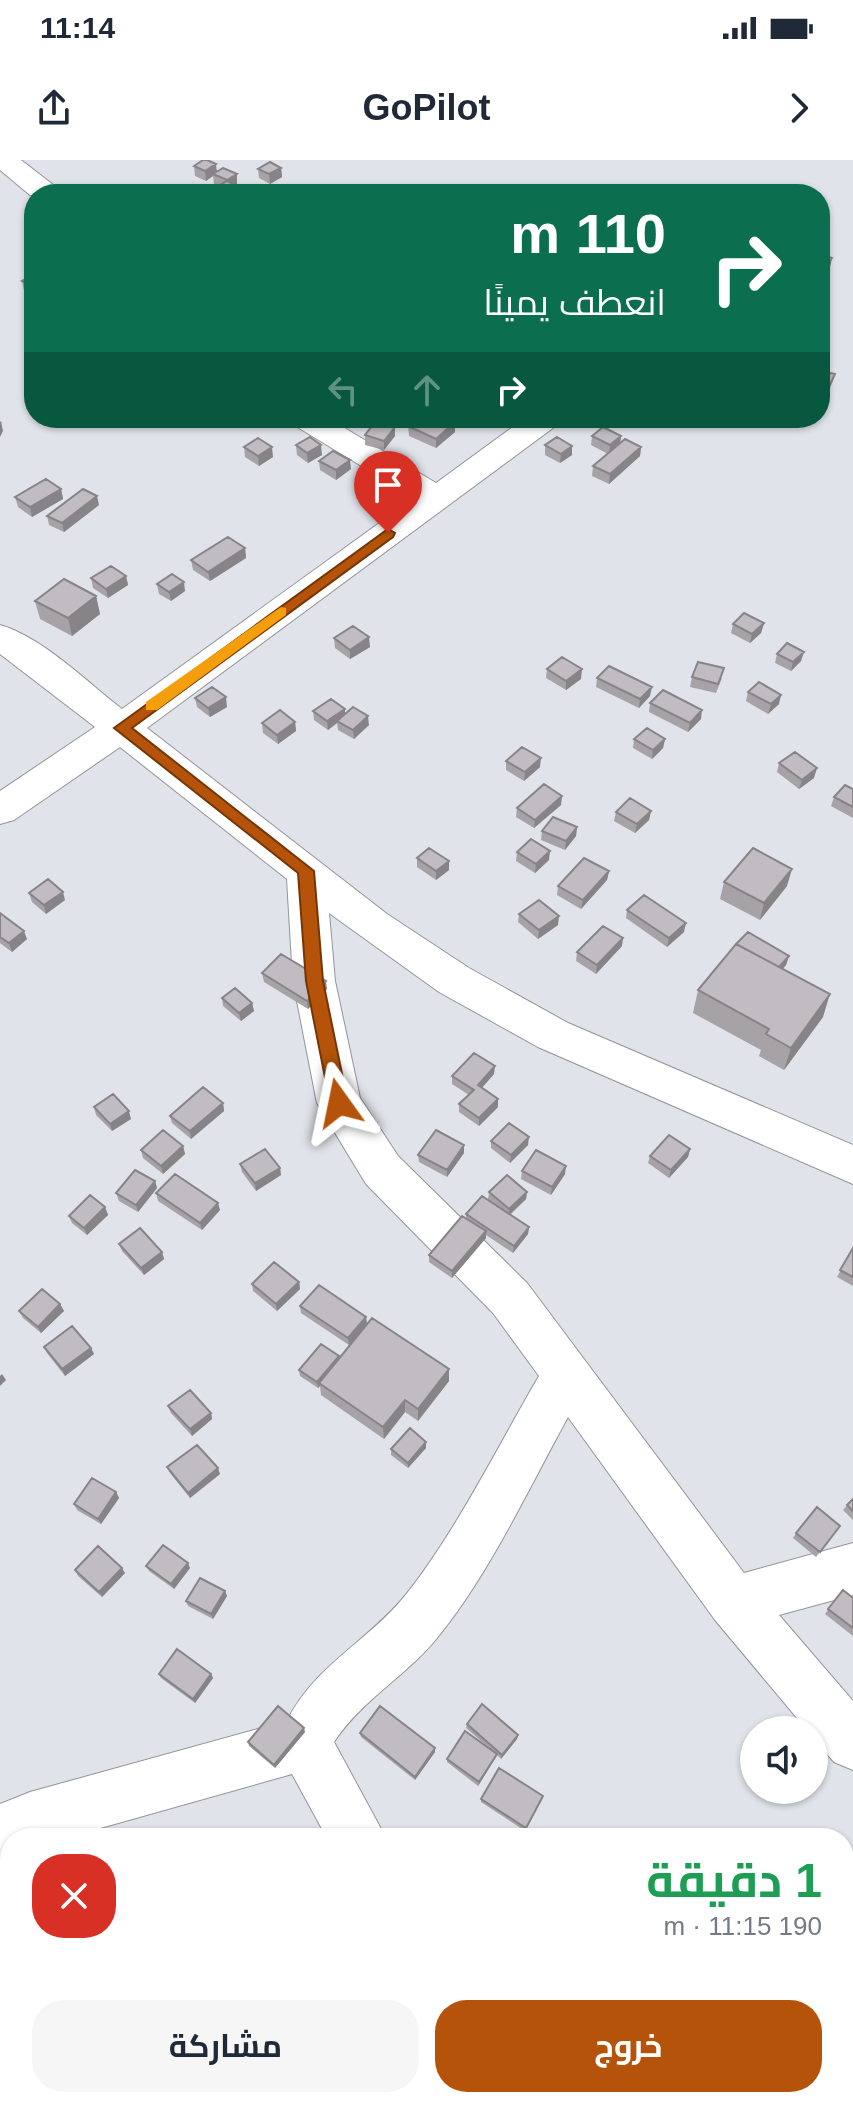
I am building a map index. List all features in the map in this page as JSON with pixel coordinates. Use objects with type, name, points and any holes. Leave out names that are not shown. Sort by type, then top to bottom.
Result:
[{"type":"street","points":[[4,160],[34,184]]},
{"type":"street","points":[[322,428],[437,498]]},
{"type":"street","points":[[0,810],[121,728],[532,428]]},
{"type":"street","points":[[0,637],[24,652],[373,925],[454,980],[553,1035],[853,1165]]},
{"type":"street","points":[[306,871],[314,981],[339,1103],[382,1170],[510,1298],[733,1602],[853,1743]]},
{"type":"street","points":[[305,1743],[314,1721],[338,1690],[406,1634],[428,1609],[448,1580],[566,1375]]},
{"type":"street","points":[[733,1602],[853,1569]]},
{"type":"street","points":[[12,1828],[305,1743]]},
{"type":"street","points":[[305,1743],[352,1828]]},
{"type":"building","points":[[203,160],[216,164],[205,171],[194,166]]},
{"type":"building","points":[[270,162],[281,168],[269,174],[258,169]]},
{"type":"building","points":[[223,168],[237,174],[227,180],[213,174]]},
{"type":"building","points":[[370,428],[394,428],[384,441],[365,435]]},
{"type":"building","points":[[412,428],[448,428],[436,439]]},
{"type":"building","points":[[605,428],[621,436],[610,445],[592,436]]},
{"type":"building","points":[[310,437],[321,445],[307,453],[296,445]]},
{"type":"building","points":[[557,437],[572,446],[561,454],[545,445]]},
{"type":"building","points":[[258,438],[272,447],[258,456],[244,447]]},
{"type":"building","points":[[625,439],[641,447],[610,474],[593,466]]},
{"type":"building","points":[[333,451],[350,460],[336,470],[319,461]]},
{"type":"building","points":[[373,468],[387,477],[371,486],[358,477]]},
{"type":"building","points":[[46,479],[61,489],[30,507],[15,497]]},
{"type":"building","points":[[83,489],[97,496],[62,523],[47,516]]},
{"type":"building","points":[[228,537],[245,548],[208,572],[191,560]]},
{"type":"building","points":[[111,566],[126,576],[106,589],[91,578]]},
{"type":"building","points":[[172,574],[184,582],[169,592],[157,584]]},
{"type":"building","points":[[64,579],[96,596],[68,618],[35,601]]},
{"type":"building","points":[[744,613],[764,623],[752,634],[733,624]]},
{"type":"building","points":[[353,626],[369,637],[350,650],[334,638]]},
{"type":"building","points":[[787,643],[804,652],[793,662],[777,654]]},
{"type":"building","points":[[562,657],[582,669],[566,681],[547,669]]},
{"type":"building","points":[[698,662],[724,668],[718,684],[692,677]]},
{"type":"building","points":[[609,666],[652,687],[640,699],[597,678]]},
{"type":"building","points":[[759,682],[781,695],[771,704],[748,692]]},
{"type":"building","points":[[212,687],[226,697],[208,708],[195,698]]},
{"type":"building","points":[[663,690],[702,710],[690,723],[650,703]]},
{"type":"building","points":[[331,699],[345,709],[327,721],[313,711]]},
{"type":"building","points":[[353,707],[368,716],[353,730],[337,721]]},
{"type":"building","points":[[280,710],[295,722],[277,735],[262,723]]},
{"type":"building","points":[[647,728],[665,739],[653,750],[634,739]]},
{"type":"building","points":[[522,747],[541,758],[525,772],[506,761]]},
{"type":"building","points":[[795,752],[817,768],[802,780],[779,763]]},
{"type":"building","points":[[544,784],[562,796],[535,820],[517,808]]},
{"type":"building","points":[[845,785],[853,789],[853,807],[834,797]]},
{"type":"building","points":[[630,798],[651,811],[637,824],[616,812]]},
{"type":"building","points":[[553,817],[577,827],[566,841],[542,831]]},
{"type":"building","points":[[531,839],[550,851],[536,864],[517,852]]},
{"type":"building","points":[[429,848],[449,861],[436,871],[417,858]]},
{"type":"building","points":[[753,848],[792,869],[764,903],[724,882]]},
{"type":"building","points":[[584,858],[609,871],[583,900],[558,886]]},
{"type":"building","points":[[48,879],[63,892],[44,905],[29,893]]},
{"type":"building","points":[[644,895],[686,923],[669,938],[627,910]]},
{"type":"building","points":[[539,900],[559,916],[539,930],[519,914]]},
{"type":"building","points":[[0,913],[24,931],[9,943],[0,937]]},
{"type":"building","points":[[603,926],[623,938],[597,965],[577,952]]},
{"type":"building","points":[[748,932],[789,956],[779,967],[736,944]]},
{"type":"building","points":[[736,944],[830,994],[791,1048],[766,1034],[769,1029],[698,990]]},
{"type":"building","points":[[281,954],[326,981],[307,1001],[262,973]]},
{"type":"building","points":[[235,988],[252,1003],[239,1013],[222,998]]},
{"type":"building","points":[[474,1053],[495,1066],[478,1085],[498,1099],[479,1118],[459,1104],[474,1090],[452,1076]]},
{"type":"building","points":[[203,1087],[223,1103],[190,1131],[170,1116]]},
{"type":"building","points":[[113,1094],[129,1111],[110,1124],[94,1107]]},
{"type":"building","points":[[509,1123],[529,1137],[511,1155],[491,1141]]},
{"type":"building","points":[[163,1130],[183,1146],[161,1166],[141,1150]]},
{"type":"building","points":[[436,1130],[464,1145],[447,1170],[418,1155]]},
{"type":"building","points":[[669,1135],[690,1149],[671,1170],[650,1156]]},
{"type":"building","points":[[265,1149],[280,1168],[255,1183],[240,1164]]},
{"type":"building","points":[[536,1150],[566,1166],[552,1187],[522,1171]]},
{"type":"building","points":[[135,1170],[155,1181],[136,1205],[116,1193]]},
{"type":"building","points":[[175,1174],[218,1203],[200,1223],[156,1193]]},
{"type":"building","points":[[507,1175],[527,1192],[509,1209],[489,1192]]},
{"type":"building","points":[[90,1195],[105,1207],[84,1228],[69,1216]]},
{"type":"building","points":[[482,1196],[529,1227],[514,1246],[466,1214]]},
{"type":"building","points":[[462,1216],[486,1231],[452,1271],[429,1255]]},
{"type":"building","points":[[140,1228],[162,1252],[141,1268],[119,1244]]},
{"type":"building","points":[[853,1248],[853,1277],[840,1270]]},
{"type":"building","points":[[274,1262],[299,1282],[276,1304],[252,1284]]},
{"type":"building","points":[[319,1285],[366,1317],[348,1338],[300,1306]]},
{"type":"building","points":[[42,1289],[60,1304],[38,1327],[19,1311]]},
{"type":"building","points":[[372,1318],[449,1369],[418,1409],[405,1400],[383,1427],[319,1383]]},
{"type":"building","points":[[72,1326],[91,1348],[62,1369],[44,1347]]},
{"type":"building","points":[[321,1344],[339,1356],[317,1382],[299,1370]]},
{"type":"building","points":[[190,1390],[211,1413],[190,1429],[168,1406]]},
{"type":"building","points":[[410,1428],[426,1442],[408,1463],[391,1449]]},
{"type":"building","points":[[197,1445],[218,1468],[188,1493],[167,1467]]},
{"type":"building","points":[[92,1478],[116,1492],[98,1519],[74,1504]]},
{"type":"building","points":[[817,1507],[840,1526],[820,1552],[796,1533]]},
{"type":"building","points":[[163,1545],[188,1563],[171,1584],[146,1566]]},
{"type":"building","points":[[98,1546],[122,1568],[99,1592],[75,1570]]},
{"type":"building","points":[[200,1578],[225,1591],[211,1614],[186,1601]]},
{"type":"building","points":[[843,1590],[853,1598],[853,1628],[828,1609]]},
{"type":"building","points":[[177,1649],[211,1674],[193,1699],[159,1674]]},
{"type":"building","points":[[482,1704],[518,1735],[502,1755],[467,1724]]},
{"type":"building","points":[[278,1706],[304,1728],[274,1765],[248,1742]]},
{"type":"building","points":[[380,1706],[435,1748],[415,1777],[360,1733]]},
{"type":"building","points":[[465,1731],[497,1754],[479,1782],[447,1759]]},
{"type":"building","points":[[499,1768],[543,1796],[526,1828],[481,1799]]},
{"type":"slow traffic","points":[[152,706],[281,612]]},
{"type":"route","points":[[339,1103],[314,981],[306,871],[121,728],[388,533]]}]
